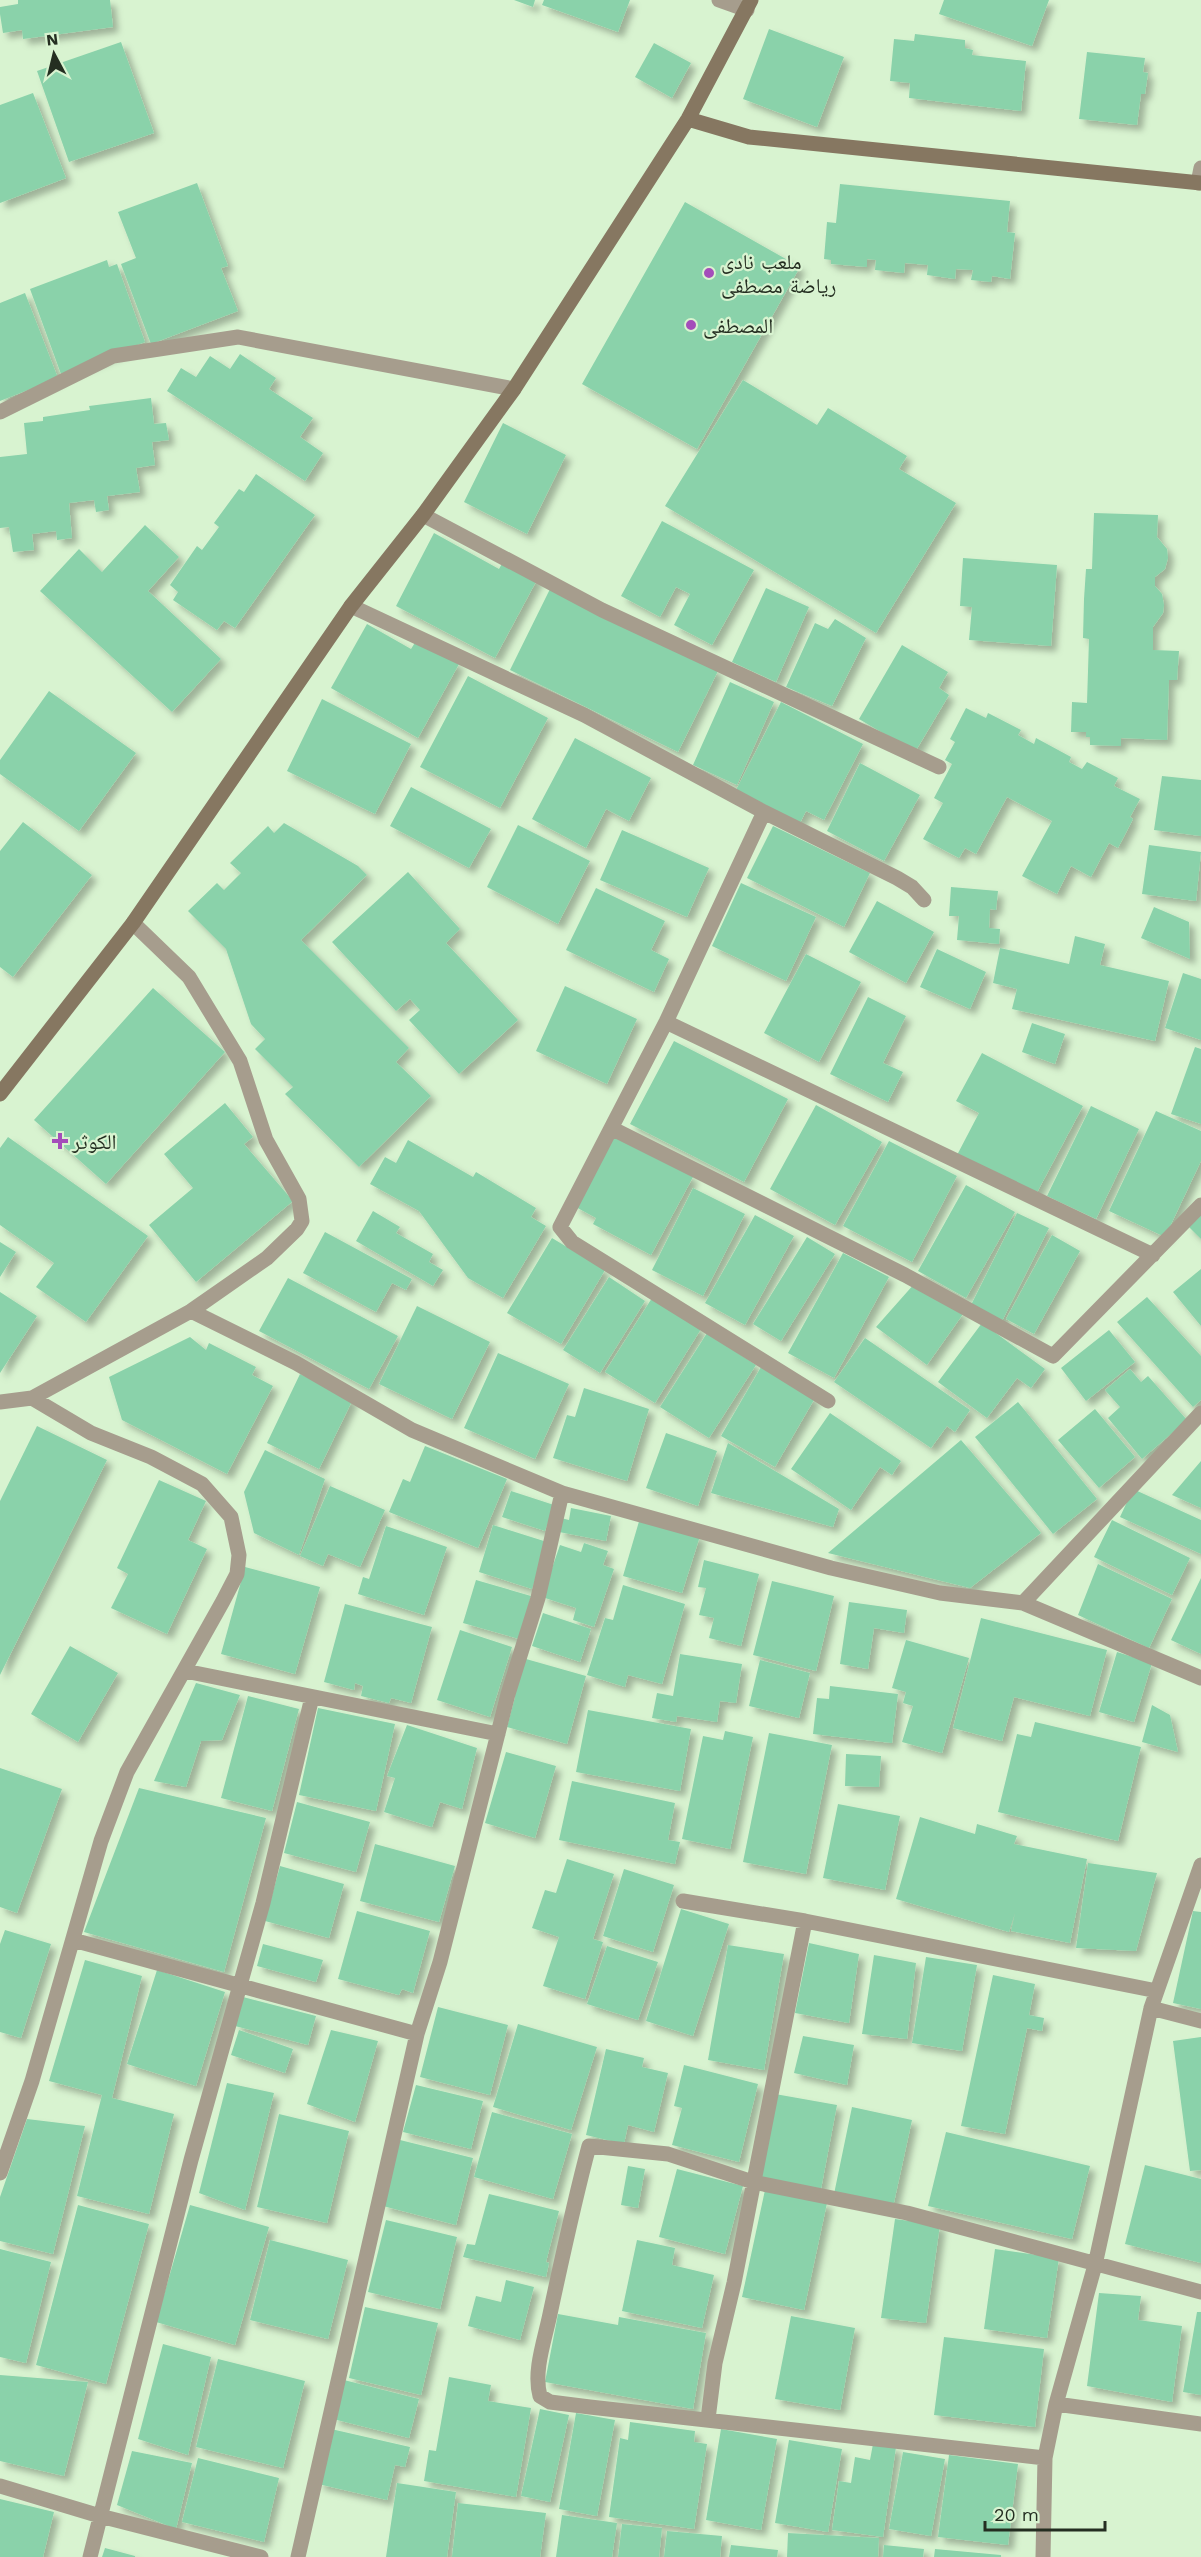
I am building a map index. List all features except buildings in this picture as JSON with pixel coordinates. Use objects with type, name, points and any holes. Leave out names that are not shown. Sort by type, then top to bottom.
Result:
[{"type":"street","points":[[0,1094],[134,923],[351,606],[423,515],[514,390],[688,120],[749,5],[719,0]]},
{"type":"street","points":[[688,120],[749,137],[1200,178]]},
{"type":"street","points":[[0,412],[113,356],[238,337],[291,350],[514,390]]},
{"type":"street","points":[[423,515],[602,610],[939,766]]},
{"type":"street","points":[[351,606],[584,715],[764,812],[897,878],[912,887],[924,900]]},
{"type":"street","points":[[764,812],[666,1023],[613,1130],[560,1227],[572,1242],[828,1401]]},
{"type":"street","points":[[0,1402],[32,1398],[191,1311],[267,1258],[297,1230],[302,1221],[299,1199],[266,1140],[240,1061],[189,977],[134,923]]},
{"type":"street","points":[[666,1023],[1153,1255]]},
{"type":"street","points":[[613,1130],[905,1275],[1053,1356],[1201,1204]]},
{"type":"street","points":[[191,1311],[296,1363],[412,1430],[562,1493],[831,1568],[940,1593],[1023,1603],[1201,1678]]},
{"type":"street","points":[[0,2173],[32,2081],[100,1841],[127,1772],[237,1574],[239,1555],[231,1517],[202,1484],[151,1457],[91,1433],[32,1398]]},
{"type":"street","points":[[1023,1603],[1201,1413]]},
{"type":"street","points":[[298,2557],[417,2034],[440,1962],[508,1694],[538,1598],[562,1493]]},
{"type":"street","points":[[185,1671],[498,1734]]},
{"type":"street","points":[[90,2557],[238,1985],[263,1903],[312,1697]]},
{"type":"street","points":[[1043,2557],[1045,2458],[1056,2404],[1095,2265],[1151,2008],[1201,1866]]},
{"type":"street","points":[[683,1901],[805,1921],[1157,1991]]},
{"type":"street","points":[[708,2419],[715,2363],[734,2283],[805,1921]]},
{"type":"street","points":[[73,1940],[417,2034]]},
{"type":"street","points":[[1151,2008],[1201,2021]]},
{"type":"street","points":[[1045,2458],[550,2402],[540,2396],[537,2385],[545,2338],[575,2197],[589,2146],[668,2154],[753,2182],[907,2213],[1201,2292]]},
{"type":"street","points":[[1056,2404],[1201,2424]]},
{"type":"street","points":[[0,2486],[100,2516],[261,2557]]},
{"type":"place","name":"ملعب نادی ریاضة مصطفی","points":[[709,273]]},
{"type":"place","name":"المصطفى","points":[[691,325]]},
{"type":"place","name":"الكوثر","points":[[60,1141]]}]
